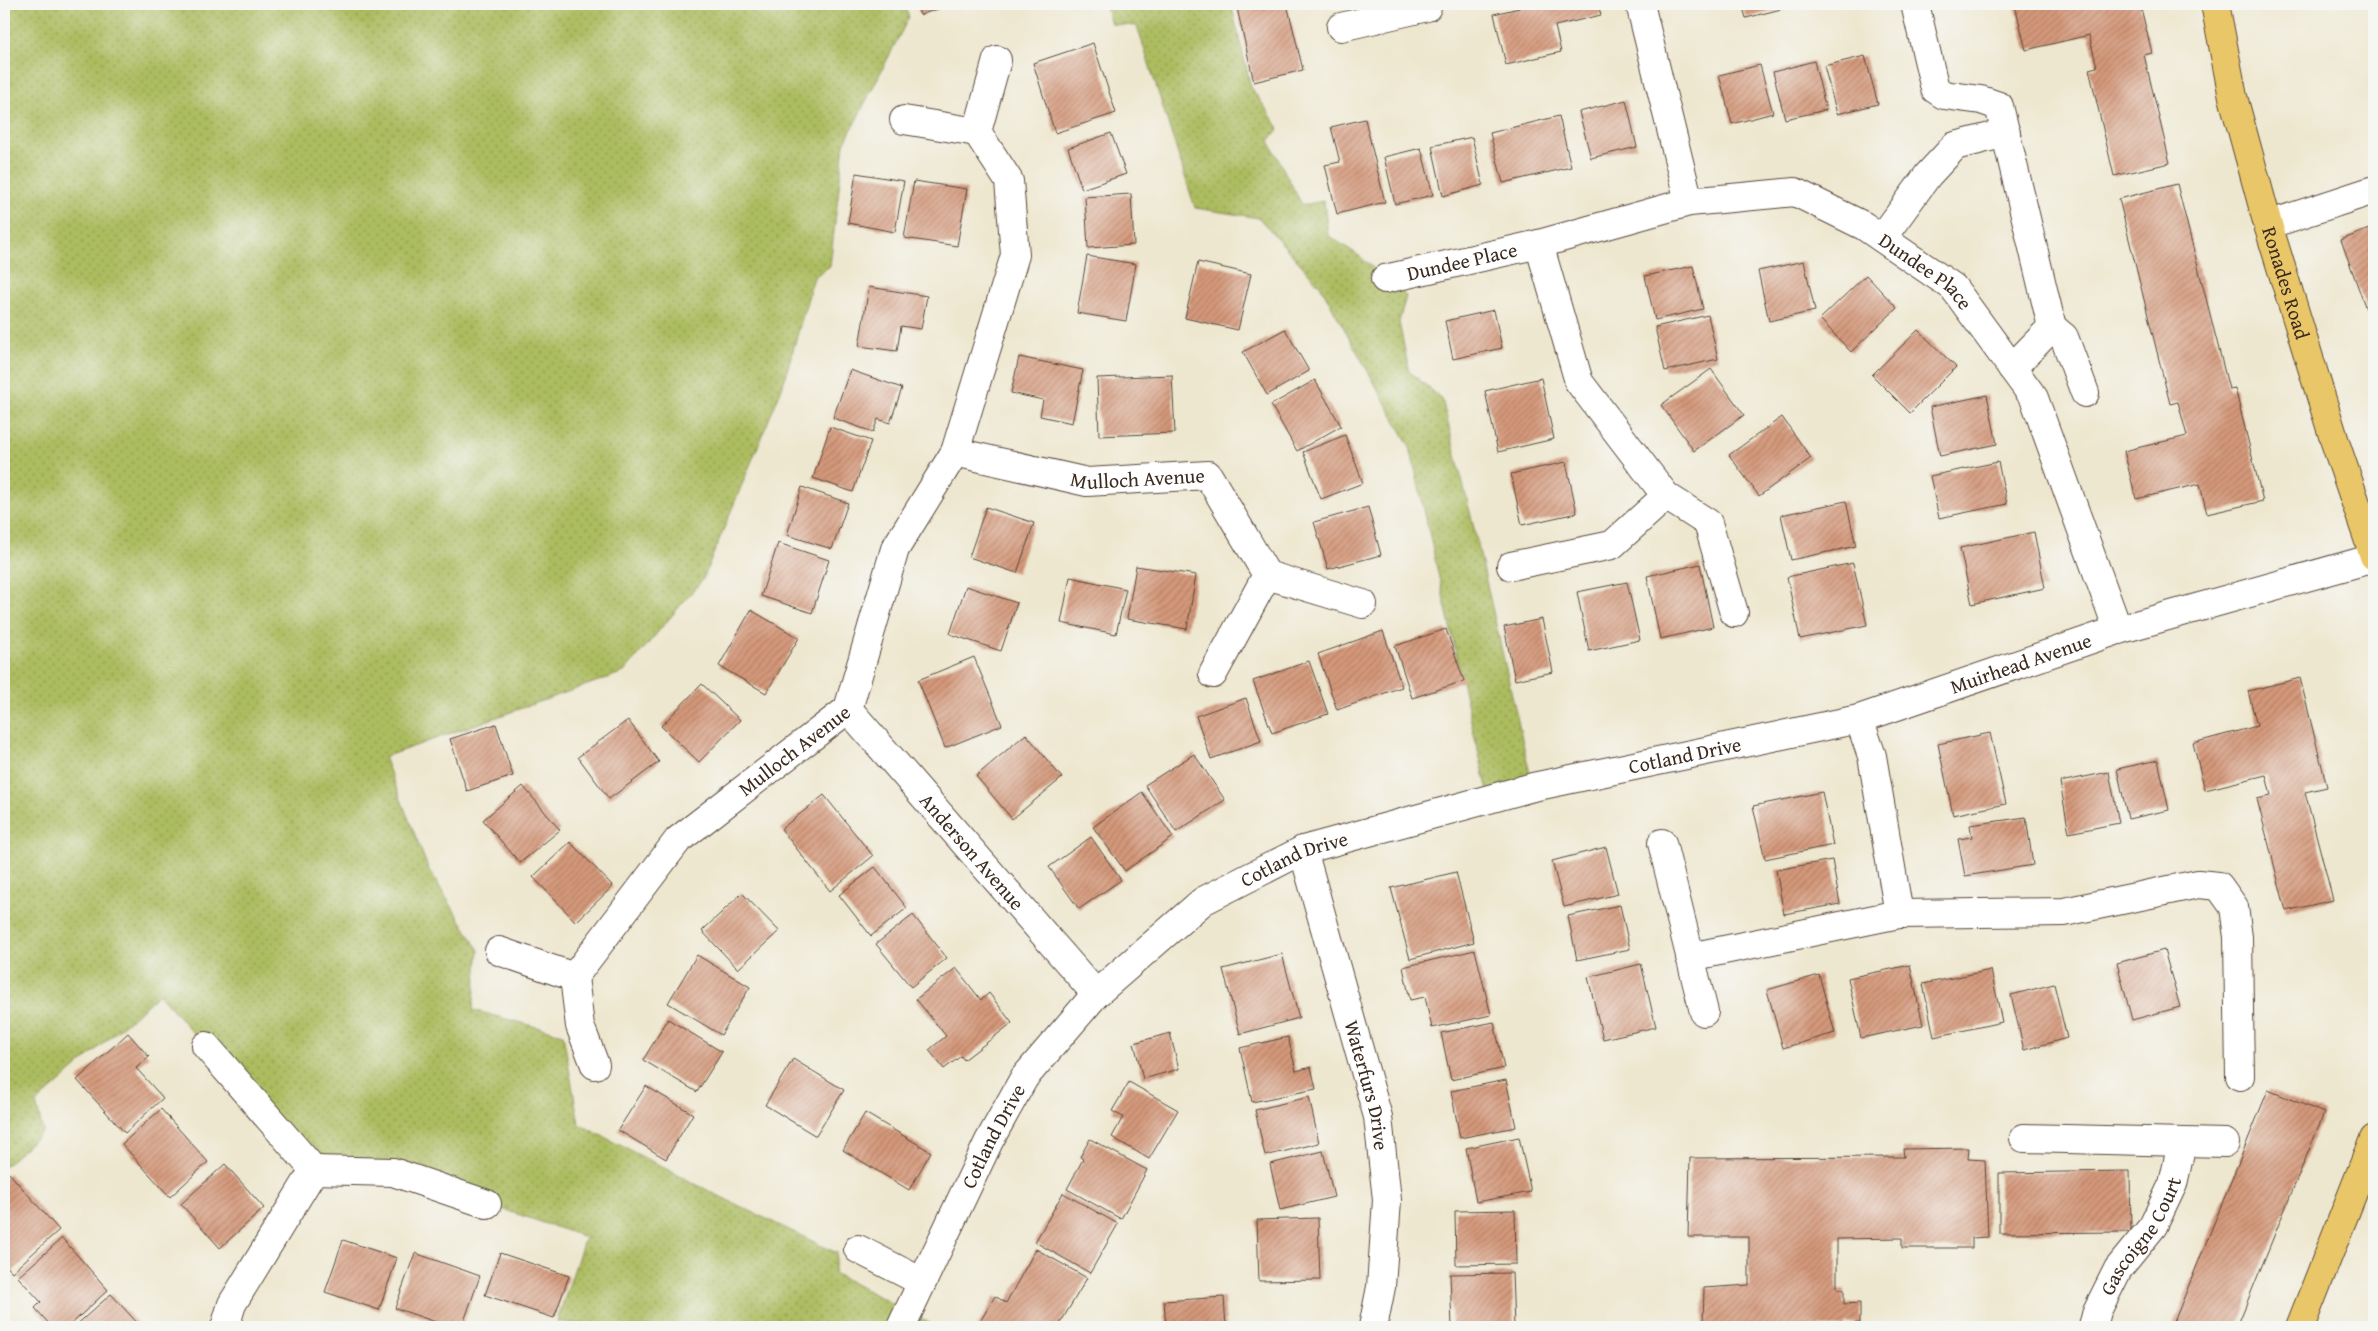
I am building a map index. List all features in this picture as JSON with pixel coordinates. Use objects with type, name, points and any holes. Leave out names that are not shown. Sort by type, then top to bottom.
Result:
[{"type":"main road","name":"Ronades Road","points":[[2216,4],[2233,98],[2268,225],[2335,442],[2374,557]]},
{"type":"main road","points":[[2300,1327],[2374,1138]]},
{"type":"street","points":[[1341,27],[1427,7],[1426,4]]},
{"type":"street","points":[[1640,4],[1689,202]]},
{"type":"street","points":[[1915,4],[1935,89],[1944,95],[1981,100],[1999,106],[2052,327],[2064,337],[2085,393]]},
{"type":"street","points":[[904,120],[977,132],[997,60]]},
{"type":"street","name":"Mulloch Avenue","points":[[574,977],[678,840],[848,709],[895,549],[955,452],[1015,255],[1009,181],[977,132]]},
{"type":"street","points":[[1882,238],[1928,175],[1955,146],[2006,133]]},
{"type":"street","points":[[2268,225],[2374,190]]},
{"type":"street","name":"Dundee Place","points":[[1385,279],[1539,244],[1689,202],[1795,192],[1864,226],[1953,287],[2034,398],[2118,630]]},
{"type":"street","name":"Dundee Place","points":[[1539,244],[1579,382],[1666,496],[1708,523],[1734,613]]},
{"type":"street","points":[[2012,368],[2052,327]]},
{"type":"street","name":"Mulloch Avenue","points":[[955,452],[1087,482],[1208,475],[1268,575]]},
{"type":"street","points":[[1511,566],[1612,544],[1666,496]]},
{"type":"street","name":"Muirhead Avenue","points":[[1859,719],[2118,630],[2374,557]]},
{"type":"street","points":[[1213,674],[1268,575],[1363,604]]},
{"type":"street","name":"Anderson Avenue","points":[[848,709],[1096,994]]},
{"type":"street","points":[[1859,719],[1872,756],[1899,914]]},
{"type":"street","name":"Cotland Drive","points":[[901,1327],[989,1141],[1024,1078],[1096,994],[1203,901],[1303,850],[1532,787],[1859,719]]},
{"type":"street","points":[[1662,843],[1704,1012]]},
{"type":"street","name":"Waterfurs Drive","points":[[1303,850],[1378,1117],[1387,1200],[1381,1287],[1373,1327]]},
{"type":"street","points":[[1690,957],[1899,914],[2064,912],[2198,884],[2219,886],[2234,907],[2238,937],[2240,1076]]},
{"type":"street","points":[[499,950],[574,977],[580,1026],[595,1065]]},
{"type":"street","points":[[206,1046],[314,1170],[393,1172],[487,1204]]},
{"type":"street","name":"Gascoigne Court","points":[[2024,1138],[2225,1143]]},
{"type":"street","name":"Gascoigne Court","points":[[2093,1327],[2097,1311],[2118,1269],[2152,1226],[2173,1184],[2182,1143]]},
{"type":"street","points":[[225,1327],[232,1304],[314,1170]]},
{"type":"street","points":[[858,1249],[922,1282]]},
{"type":"green space","points":[[4,4],[903,4],[909,17],[844,144],[830,266],[814,277],[782,388],[703,579],[624,672],[384,757],[429,870],[479,950],[473,1010],[563,1034],[579,1124],[713,1193],[837,1253],[834,1273],[937,1327],[592,1327],[557,1321],[585,1237],[393,1172],[314,1170],[159,994],[36,1103],[43,1131],[4,1167]]},
{"type":"green space","points":[[1105,4],[1210,4],[1211,8],[1231,4],[1251,87],[1279,128],[1269,141],[1302,205],[1324,201],[1328,235],[1358,255],[1406,296],[1399,322],[1409,371],[1442,399],[1474,528],[1533,787],[1490,799],[1410,447],[1321,287],[1259,218],[1195,208],[1137,26],[1111,24]]},
{"type":"building","points":[[916,4],[952,4],[920,15]]},
{"type":"building","points":[[1236,4],[1287,4],[1303,70],[1254,82]]},
{"type":"building","points":[[1518,4],[1598,4],[1601,15],[1555,26],[1561,52],[1506,65],[1494,14],[1519,8]]},
{"type":"building","points":[[1742,4],[1789,4],[1789,7],[1746,18]]},
{"type":"building","points":[[2140,4],[2152,53],[2144,55],[2170,163],[2114,176],[2089,69],[2097,67],[2089,35],[2026,50],[2015,5]]},
{"type":"building","points":[[1093,43],[1116,113],[1055,133],[1033,63]]},
{"type":"building","points":[[1865,56],[1878,104],[1837,114],[1824,66]]},
{"type":"building","points":[[1814,61],[1826,110],[1785,119],[1773,72]]},
{"type":"building","points":[[1760,65],[1773,113],[1732,124],[1719,75]]},
{"type":"building","points":[[1626,100],[1637,147],[1591,158],[1579,112]]},
{"type":"building","points":[[1559,116],[1571,167],[1503,183],[1490,133]]},
{"type":"building","points":[[1365,119],[1385,202],[1337,214],[1325,165],[1340,162],[1331,127]]},
{"type":"building","points":[[1111,133],[1126,174],[1082,189],[1068,148]]},
{"type":"building","points":[[1472,137],[1483,185],[1443,196],[1432,146]]},
{"type":"building","points":[[1421,148],[1433,195],[1395,204],[1384,157]]},
{"type":"building","points":[[856,173],[904,181],[895,232],[848,223]]},
{"type":"building","points":[[914,181],[967,189],[957,246],[904,238]]},
{"type":"building","points":[[2177,184],[2229,389],[2235,388],[2263,501],[2207,514],[2200,484],[2136,499],[2124,451],[2187,436],[2178,402],[2170,404],[2119,199]]},
{"type":"building","points":[[1131,194],[1134,245],[1088,248],[1085,197]]},
{"type":"building","points":[[2374,227],[2374,331],[2341,240]]},
{"type":"building","points":[[1087,256],[1136,264],[1126,321],[1077,313]]},
{"type":"building","points":[[1804,261],[1815,311],[1769,321],[1758,271]]},
{"type":"building","points":[[1198,262],[1251,274],[1238,330],[1185,318]]},
{"type":"building","points":[[1693,266],[1703,309],[1655,320],[1645,276]]},
{"type":"building","points":[[1866,275],[1897,308],[1851,352],[1820,319]]},
{"type":"building","points":[[869,287],[927,296],[921,329],[901,326],[897,351],[859,346]]},
{"type":"building","points":[[1494,310],[1502,348],[1453,359],[1445,321]]},
{"type":"building","points":[[1708,315],[1718,359],[1665,371],[1655,327]]},
{"type":"building","points":[[1285,329],[1309,371],[1267,395],[1243,352]]},
{"type":"building","points":[[1918,330],[1956,367],[1910,413],[1872,375]]},
{"type":"building","points":[[1019,357],[1083,370],[1072,423],[1040,416],[1043,400],[1011,393]]},
{"type":"building","points":[[1711,369],[1744,415],[1694,451],[1661,405]]},
{"type":"building","points":[[850,370],[902,388],[890,423],[878,419],[873,432],[833,418]]},
{"type":"building","points":[[1172,375],[1175,433],[1099,436],[1097,378]]},
{"type":"building","points":[[1541,378],[1554,439],[1498,452],[1485,391]]},
{"type":"building","points":[[1315,380],[1341,426],[1297,451],[1271,405]]},
{"type":"building","points":[[1987,395],[1997,444],[1940,456],[1930,407]]},
{"type":"building","points":[[1782,417],[1811,458],[1759,496],[1729,455]]},
{"type":"building","points":[[830,427],[871,441],[853,492],[813,478]]},
{"type":"building","points":[[1345,435],[1363,483],[1321,499],[1303,452]]},
{"type":"building","points":[[1566,462],[1577,513],[1522,525],[1511,474]]},
{"type":"building","points":[[1998,462],[2007,504],[1939,518],[1930,476]]},
{"type":"building","points":[[802,487],[848,503],[832,549],[787,535]]},
{"type":"building","points":[[1846,501],[1856,546],[1791,560],[1781,515]]},
{"type":"building","points":[[986,507],[1034,523],[1017,573],[969,557]]},
{"type":"building","points":[[1368,507],[1381,555],[1328,569],[1314,522]]},
{"type":"building","points":[[2034,532],[2045,588],[1972,604],[1960,548]]},
{"type":"building","points":[[778,543],[829,560],[812,613],[761,596]]},
{"type":"building","points":[[1853,563],[1867,625],[1800,639],[1787,577]]},
{"type":"building","points":[[1700,564],[1713,627],[1660,639],[1647,576]]},
{"type":"building","points":[[1136,566],[1196,575],[1187,629],[1127,619]]},
{"type":"building","points":[[1070,577],[1126,589],[1116,634],[1061,623]]},
{"type":"building","points":[[1627,582],[1640,640],[1589,651],[1577,592]]},
{"type":"building","points":[[966,586],[1017,603],[1001,651],[950,634]]},
{"type":"building","points":[[751,610],[799,638],[766,693],[719,666]]},
{"type":"building","points":[[1542,619],[1553,672],[1515,680],[1504,627]]},
{"type":"building","points":[[1446,629],[1464,681],[1412,698],[1395,646]]},
{"type":"building","points":[[1383,631],[1402,687],[1337,710],[1318,654]]},
{"type":"building","points":[[974,657],[1002,725],[945,748],[918,680]]},
{"type":"building","points":[[1309,661],[1328,714],[1272,733],[1253,681]]},
{"type":"building","points":[[2300,678],[2327,787],[2305,792],[2333,900],[2286,911],[2257,799],[2271,796],[2266,775],[2205,790],[2193,743],[2257,726],[2248,691]]},
{"type":"building","points":[[702,684],[740,720],[699,762],[661,726]]},
{"type":"building","points":[[1246,698],[1261,741],[1211,759],[1196,716]]},
{"type":"building","points":[[628,720],[659,762],[609,799],[578,757]]},
{"type":"building","points":[[496,724],[513,776],[467,791],[450,739]]},
{"type":"building","points":[[1990,733],[2006,804],[1953,815],[1938,744]]},
{"type":"building","points":[[1026,734],[1062,778],[1012,819],[976,776]]},
{"type":"building","points":[[1194,754],[1225,800],[1176,832],[1145,785]]},
{"type":"building","points":[[2158,760],[2169,810],[2128,819],[2117,769]]},
{"type":"building","points":[[2109,772],[2119,823],[2069,833],[2060,782]]},
{"type":"building","points":[[523,786],[560,830],[520,863],[483,820]]},
{"type":"building","points":[[1142,792],[1173,837],[1125,871],[1093,827]]},
{"type":"building","points":[[1822,792],[1833,845],[1765,859],[1753,806]]},
{"type":"building","points":[[824,795],[873,856],[830,891],[781,829]]},
{"type":"building","points":[[2026,817],[2033,865],[1965,876],[1958,839],[1972,837],[1970,825]]},
{"type":"building","points":[[1091,837],[1121,880],[1079,909],[1049,867]]},
{"type":"building","points":[[570,842],[613,886],[576,922],[533,877]]},
{"type":"building","points":[[1606,847],[1618,894],[1564,907],[1552,861]]},
{"type":"building","points":[[1832,860],[1840,904],[1784,914],[1776,870]]},
{"type":"building","points":[[875,867],[907,908],[871,936],[839,895]]},
{"type":"building","points":[[1456,872],[1474,942],[1410,959],[1391,888]]},
{"type":"building","points":[[742,893],[779,931],[738,969],[702,931]]},
{"type":"building","points":[[1620,905],[1630,949],[1577,960],[1568,916]]},
{"type":"building","points":[[913,915],[947,958],[911,987],[876,944]]},
{"type":"building","points":[[1475,950],[1491,1015],[1432,1028],[1425,997],[1410,1000],[1403,967]]},
{"type":"building","points":[[2164,950],[2180,1007],[2132,1020],[2117,963]]},
{"type":"building","points":[[1282,954],[1299,1018],[1240,1034],[1223,969]]},
{"type":"building","points":[[697,955],[750,987],[721,1035],[668,1003]]},
{"type":"building","points":[[1641,964],[1656,1027],[1603,1039],[1588,977]]},
{"type":"building","points":[[1910,965],[1923,1025],[1861,1038],[1848,978]]},
{"type":"building","points":[[956,968],[981,1000],[989,993],[1012,1023],[964,1060],[961,1056],[944,1069],[929,1050],[946,1036],[916,999]]},
{"type":"building","points":[[1991,970],[2002,1022],[1934,1037],[1923,984]]},
{"type":"building","points":[[1819,975],[1835,1033],[1783,1048],[1767,990]]},
{"type":"building","points":[[2054,984],[2067,1038],[2024,1050],[2011,995]]},
{"type":"building","points":[[668,1019],[722,1052],[697,1092],[643,1060]]},
{"type":"building","points":[[1494,1022],[1504,1068],[1451,1080],[1441,1033]]},
{"type":"building","points":[[128,1033],[149,1057],[136,1068],[163,1098],[125,1133],[77,1080]]},
{"type":"building","points":[[1170,1033],[1179,1069],[1143,1079],[1134,1043]]},
{"type":"building","points":[[1288,1037],[1296,1071],[1311,1067],[1316,1089],[1252,1102],[1240,1048]]},
{"type":"building","points":[[793,1059],[844,1090],[816,1136],[765,1105]]},
{"type":"building","points":[[1506,1080],[1516,1127],[1460,1138],[1451,1091]]},
{"type":"building","points":[[1129,1082],[1178,1110],[1149,1159],[1112,1137],[1123,1117],[1112,1111]]},
{"type":"building","points":[[646,1086],[693,1114],[666,1159],[618,1130]]},
{"type":"building","points":[[2268,1090],[2324,1113],[2237,1327],[2172,1327]]},
{"type":"building","points":[[1309,1097],[1319,1143],[1265,1156],[1255,1110]]},
{"type":"building","points":[[161,1109],[208,1162],[170,1197],[122,1144]]},
{"type":"building","points":[[865,1113],[931,1152],[909,1190],[843,1150]]},
{"type":"building","points":[[1519,1137],[1531,1192],[1476,1202],[1466,1148]]},
{"type":"building","points":[[1090,1139],[1147,1170],[1121,1219],[1067,1189],[1083,1159],[1080,1157]]},
{"type":"building","points":[[1969,1148],[1968,1159],[1985,1160],[1988,1237],[1972,1238],[1972,1248],[1902,1248],[1902,1238],[1837,1239],[1837,1289],[1844,1289],[1844,1304],[1860,1303],[1860,1323],[1845,1324],[1845,1327],[1703,1327],[1704,1288],[1749,1285],[1749,1237],[1688,1237],[1690,1158],[1904,1157],[1903,1149]]},
{"type":"building","points":[[1323,1151],[1334,1197],[1280,1210],[1270,1164]]},
{"type":"building","points":[[225,1164],[264,1208],[220,1248],[181,1204]]},
{"type":"building","points":[[2130,1171],[2131,1232],[1999,1233],[1999,1173]]},
{"type":"building","points":[[9,1173],[59,1230],[12,1272],[4,1263],[4,1178]]},
{"type":"building","points":[[1063,1193],[1118,1224],[1090,1273],[1035,1242]]},
{"type":"building","points":[[1515,1210],[1516,1264],[1456,1265],[1455,1211]]},
{"type":"building","points":[[1318,1218],[1320,1280],[1259,1281],[1257,1220]]},
{"type":"building","points":[[62,1238],[108,1290],[68,1327],[52,1327],[35,1308],[41,1302],[18,1277]]},
{"type":"building","points":[[343,1240],[397,1258],[379,1310],[325,1292]]},
{"type":"building","points":[[1036,1249],[1087,1278],[1058,1327],[977,1327],[995,1296],[1006,1303]]},
{"type":"building","points":[[415,1253],[480,1276],[462,1327],[450,1327],[395,1308]]},
{"type":"building","points":[[500,1253],[569,1276],[554,1318],[485,1295]]},
{"type":"building","points":[[1512,1273],[1514,1327],[1452,1327],[1450,1274]]},
{"type":"building","points":[[111,1294],[141,1327],[74,1327]]},
{"type":"building","points":[[1224,1297],[1226,1327],[1166,1327],[1164,1301]]}]
